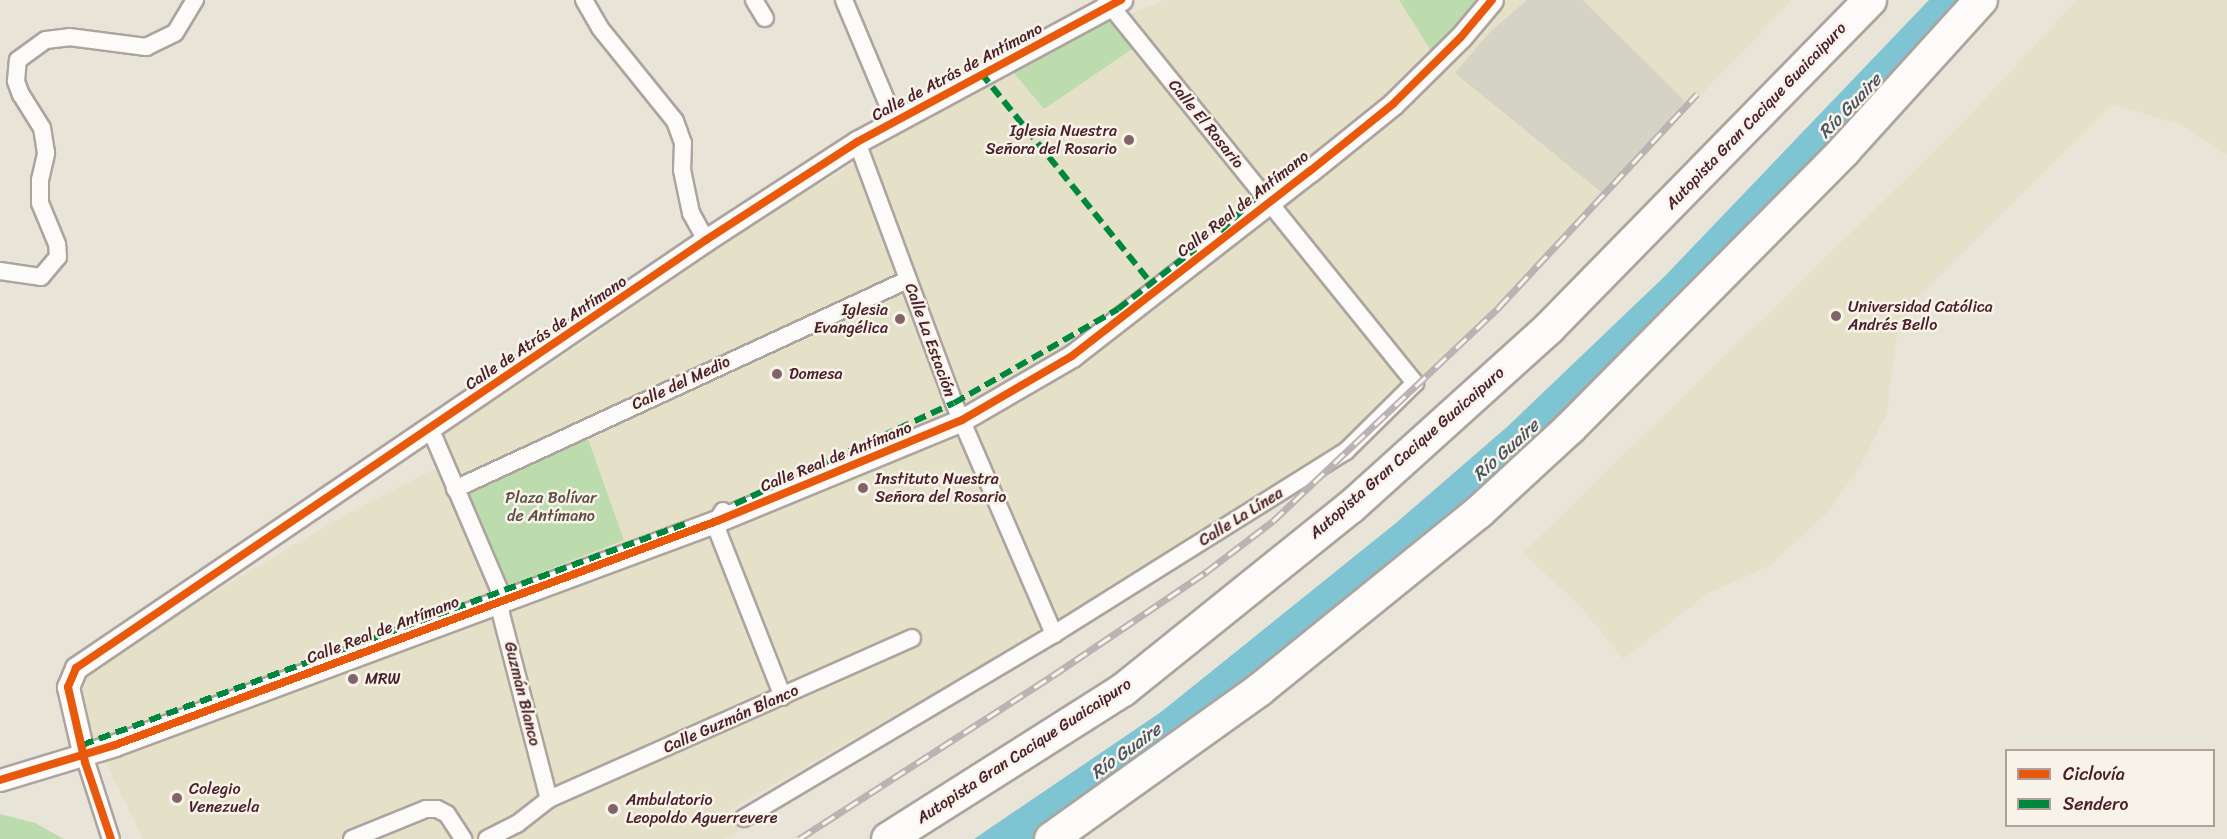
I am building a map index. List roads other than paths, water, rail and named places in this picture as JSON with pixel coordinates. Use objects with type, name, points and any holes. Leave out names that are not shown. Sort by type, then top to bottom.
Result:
[{"type":"highway","points":[[1739,130],[1846,0]]},
{"type":"highway","name":"Autopista Gran Cacique Guaicaipuro","points":[[888,839],[1123,690],[1351,507],[1549,328],[1739,130],[1870,0]]},
{"type":"highway","points":[[1051,839],[1259,690],[1479,512],[1570,428],[1844,151],[1981,0]]},
{"type":"street","points":[[0,271],[41,277],[58,257],[57,244],[40,203],[40,180],[46,153],[42,128],[16,81],[16,68],[23,53],[46,40],[69,37],[146,47],[175,33],[195,0]]},
{"type":"street","points":[[584,0],[600,28],[675,121],[683,143],[682,170],[691,213],[706,240]]},
{"type":"street","points":[[754,0],[765,18]]},
{"type":"street","points":[[844,0],[894,119]]},
{"type":"street","name":"Calle Real de Antímano","points":[[0,780],[83,752],[115,745],[500,595],[720,515],[962,420],[1072,356],[1393,104],[1461,38],[1492,0]]},
{"type":"street","name":"Calle de Atrás de Antímano","points":[[83,752],[68,687],[76,668],[706,240],[857,142],[894,119],[1112,2]]},
{"type":"street","name":"Calle El Rosario","points":[[1112,2],[1415,383]]},
{"type":"street","name":"Calle La Estación","points":[[857,142],[962,420],[1054,634]]},
{"type":"street","name":"Calle del Medio","points":[[455,489],[908,280]]},
{"type":"street","name":"Calle La Línea","points":[[744,818],[1054,634],[1346,451],[1415,383]]},
{"type":"street","name":"Guzmán Blanco","points":[[430,428],[500,595],[549,799]]},
{"type":"street","points":[[720,515],[783,697]]},
{"type":"street","name":"Calle Guzmán Blanco","points":[[487,839],[517,824],[549,799],[912,638]]},
{"type":"street","points":[[83,752],[111,839]]},
{"type":"street","points":[[352,839],[426,809],[437,809],[447,814],[463,839]]},
{"type":"water","name":"Río Guaire","points":[[1929,0],[1975,0],[1529,452],[1111,789],[1035,839],[974,839],[1161,712],[1396,523],[1507,427],[1664,277]]},
{"type":"railway","points":[[799,839],[1052,676],[1206,572],[1273,521],[1499,307],[1697,94]]},
{"type":"place","name":"Iglesia Nuestra Señora del Rosario","points":[[1129,140]]},
{"type":"place","name":"Universidad Católica Andrés Bello","points":[[1836,316]]},
{"type":"place","name":"Iglesia Evangélica","points":[[900,319]]},
{"type":"place","name":"Domesa","points":[[777,374]]},
{"type":"place","name":"Instituto Nuestra Señora del Rosario","points":[[863,488]]},
{"type":"place","name":"MRW","points":[[353,679]]},
{"type":"place","name":"Colegio Venezuela","points":[[177,798]]},
{"type":"place","name":"Ambulatorio Leopoldo Aguerrevere","points":[[613,809]]},
{"type":"park label","name":"Plaza Bolívar de Antímano","points":[[551,507]]}]
